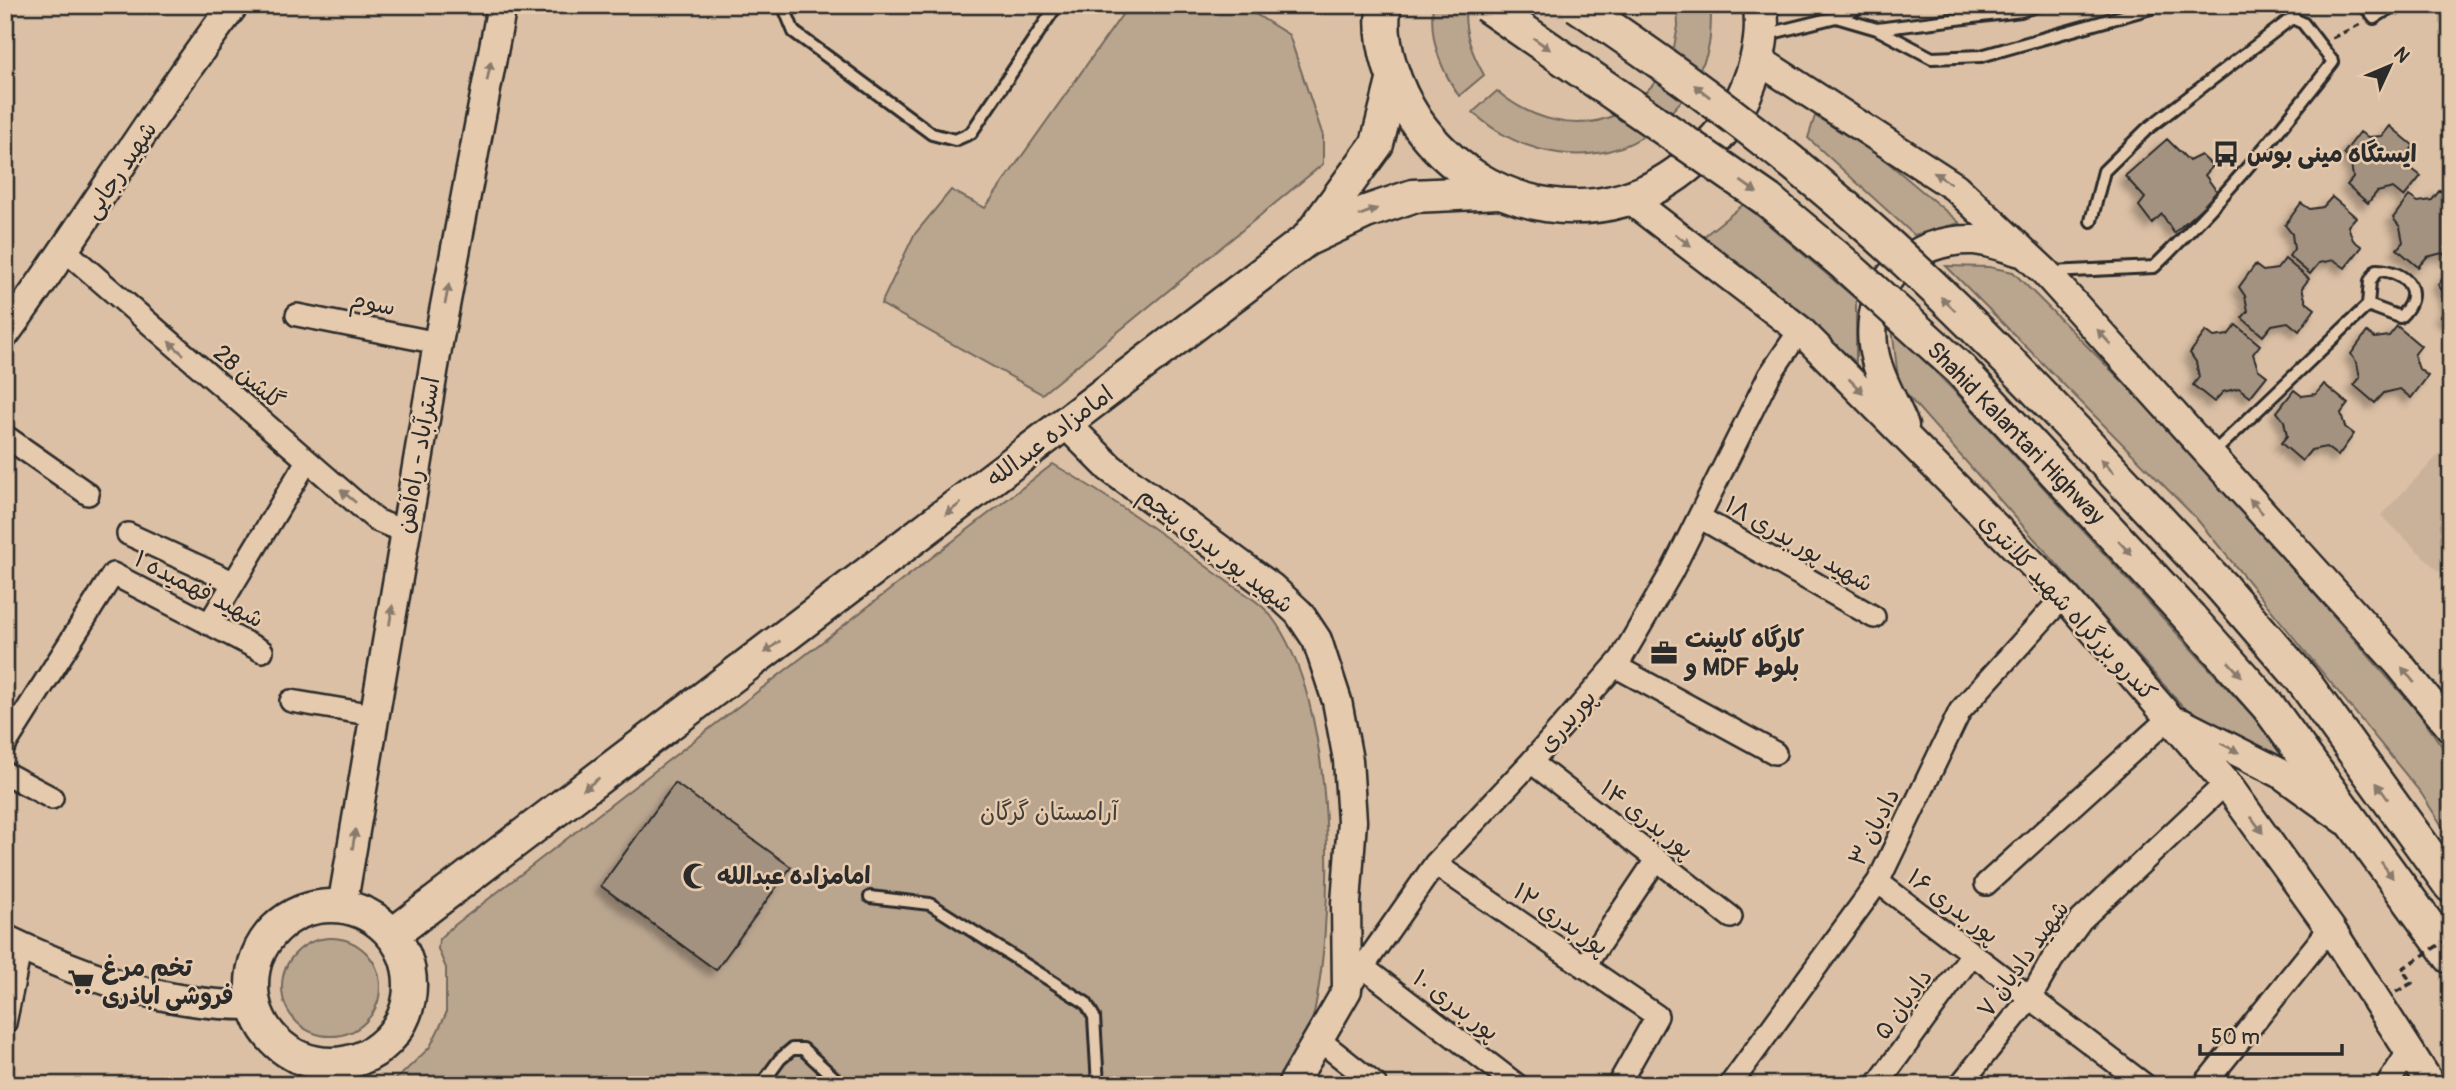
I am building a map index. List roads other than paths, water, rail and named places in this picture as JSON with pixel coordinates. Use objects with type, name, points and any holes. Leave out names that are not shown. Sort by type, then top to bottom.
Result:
[{"type":"highway","name":"Shahid Kalantari Highway","points":[[1486,5],[1768,200],[1842,262],[1960,369],[2268,706],[2451,957]]},
{"type":"highway","name":"Shahid Kalantari Highway","points":[[1577,5],[1679,74],[1799,167],[1870,228],[1991,345],[2222,587],[2301,678],[2451,886]]},
{"type":"highway","points":[[1377,10],[1394,77],[1405,105],[1432,143],[1474,178],[1500,192],[1536,203],[1573,207],[1629,198],[1675,177],[1720,137],[1735,115],[1751,79],[1759,33]]},
{"type":"main road","name":"شهید رجایی","points":[[5,334],[66,251],[202,47],[234,5]]},
{"type":"main road","name":"استرآباد - راه‌آهن","points":[[342,907],[438,343],[502,5]]},
{"type":"main road","points":[[1759,33],[1955,187],[2045,272],[2448,716]]},
{"type":"main road","name":"امامزاده عبدالله","points":[[1306,240],[1377,144],[1394,77]]},
{"type":"main road","name":"امامزاده عبدالله","points":[[392,935],[1306,240],[1366,212],[1413,196],[1500,192]]},
{"type":"main road","name":"کندرو بزرگراه شهید کلانتری","points":[[1629,198],[1800,330],[2064,596],[2226,783],[2330,928],[2431,1085]]},
{"type":"main road","points":[[1912,442],[1873,346],[1874,315],[1892,273],[1900,262],[1915,253],[1973,240],[2024,253]]},
{"type":"main road","name":"شهید پور بدری پنجم","points":[[1066,424],[1110,468],[1272,588],[1299,612],[1317,640],[1337,701],[1348,760],[1352,821],[1346,903],[1355,979]]},
{"type":"main road","points":[[2169,718],[2280,773],[2357,829]]},
{"type":"main road","points":[[320,906],[342,907],[378,921],[392,935],[409,969],[407,1007],[389,1040],[357,1060],[318,1074],[278,1044],[263,1026],[254,1005],[251,982],[255,961],[265,941],[280,924],[299,912],[320,906]]},
{"type":"main road","points":[[13,943],[152,995],[219,1006],[254,1005]]},
{"type":"main road","name":"پوربدری","points":[[1292,1085],[1355,979]]},
{"type":"street","name":"گلشن 28","points":[[66,251],[376,520],[405,532]]},
{"type":"street","name":"سوم","points":[[297,315],[438,343]]},
{"type":"street","name":"پوربدری","points":[[1355,979],[1435,864],[1531,762],[1615,666],[1671,573],[1769,376],[1800,330]]},
{"type":"street","points":[[5,436],[88,494]]},
{"type":"street","points":[[209,624],[307,461]]},
{"type":"street","name":"شهید پور بدری ۱۸","points":[[1699,517],[1874,617]]},
{"type":"street","points":[[128,534],[233,582]]},
{"type":"street","name":"۱ شهید فهمیده","points":[[5,745],[113,574],[262,651]]},
{"type":"street","name":"دادیان ۳","points":[[1730,1085],[1878,882],[1961,711],[2064,596]]},
{"type":"street","points":[[1615,666],[1775,753]]},
{"type":"street","points":[[291,701],[374,715]]},
{"type":"street","points":[[1986,884],[2169,718]]},
{"type":"street","name":"پور بدری ۱۴","points":[[1531,762],[1731,917]]},
{"type":"street","points":[[5,773],[52,798]]},
{"type":"street","name":"شهید دادیان ۷","points":[[1960,1085],[2031,997],[2052,960],[2081,920],[2226,783]]},
{"type":"street","points":[[1584,967],[1656,860]]},
{"type":"street","name":"پور بدری ۱۲","points":[[1435,864],[1657,1016],[1618,1085]]},
{"type":"street","name":"پور بدری ۱۶","points":[[1878,882],[2144,1085]]},
{"type":"street","points":[[2204,1085],[2330,928]]},
{"type":"street","points":[[5,1023],[13,943]]},
{"type":"street","name":"دادیان ۵","points":[[1877,1085],[1972,954]]},
{"type":"street","name":"پور بدری ۱۰","points":[[1355,979],[1517,1085]]},
{"type":"street","points":[[1318,1039],[1376,1085]]},
{"type":"street","points":[[2387,1085],[2410,1049]]},
{"type":"lane","points":[[783,5],[794,32],[932,134],[955,140],[971,133],[1057,5]]},
{"type":"lane","points":[[1759,33],[1836,17],[1862,5]]},
{"type":"lane","points":[[1877,29],[2021,10],[2039,5]]},
{"type":"lane","points":[[1836,17],[1877,29],[1932,58],[1981,56],[2151,8],[2151,5]]},
{"type":"lane","points":[[2364,5],[2374,18],[2394,5]]},
{"type":"lane","points":[[2045,272],[2154,267],[2212,210],[2278,133],[2333,62],[2303,23],[2292,18],[2147,129],[2104,171],[2091,221]]},
{"type":"lane","points":[[2210,456],[2368,305],[2370,281],[2377,271],[2391,271],[2405,277],[2413,292],[2409,308],[2400,317],[2368,305]]},
{"type":"lane","points":[[870,897],[930,904],[1079,997],[1094,1017],[1098,1085]]},
{"type":"lane","points":[[761,1085],[780,1059],[792,1049],[803,1049],[842,1085]]},
{"type":"place","name":"ایستگاه مینی بوس","points":[[2226,154]]},
{"type":"place","name":"کارگاه کابینت و MDF بلوط","points":[[1664,653]]},
{"type":"place","name":"امامزاده عبدالله","points":[[696,876]]},
{"type":"place","name":"تخم مرغ فروشی اباذری","points":[[81,982]]},
{"type":"park label","name":"آرامستان گرگان","points":[[1049,812]]}]
